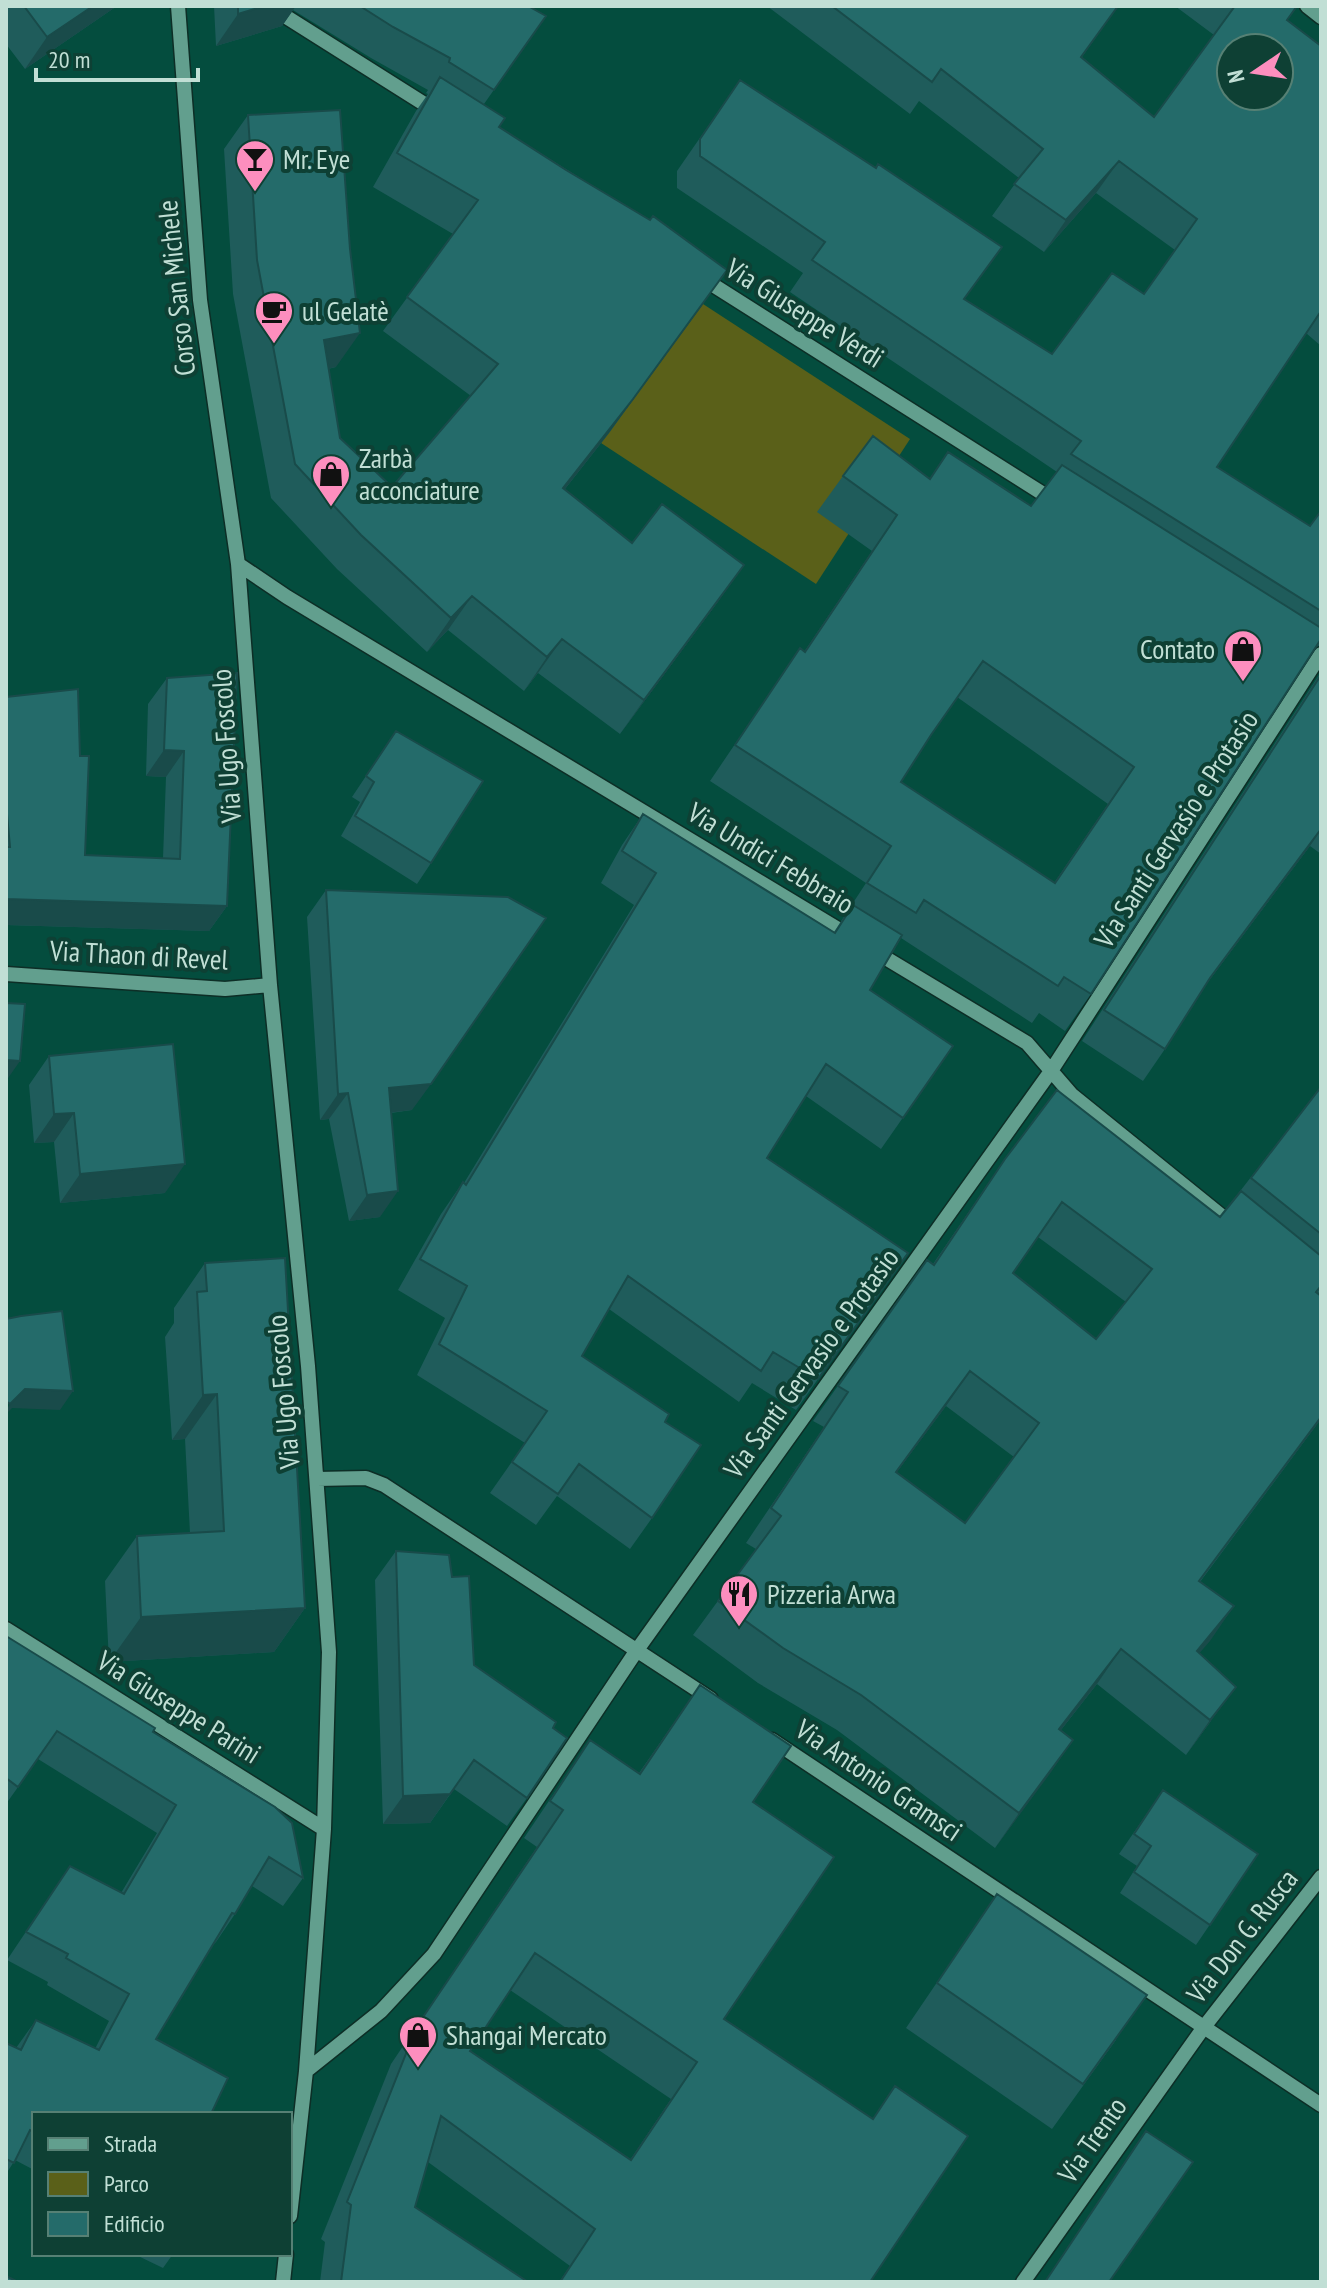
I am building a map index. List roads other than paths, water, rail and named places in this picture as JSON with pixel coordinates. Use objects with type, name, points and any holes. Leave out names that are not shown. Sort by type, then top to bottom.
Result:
[{"type":"street","name":"Corso San Michele","points":[[178,6],[200,300],[238,564]]},
{"type":"street","points":[[269,6],[443,116]]},
{"type":"street","points":[[1307,6],[1321,17]]},
{"type":"street","name":"Via Giuseppe Verdi","points":[[684,268],[1073,512]]},
{"type":"street","name":"Via Ugo Foscolo","points":[[238,564],[270,985],[317,1479],[329,1652],[324,1829],[306,2071],[292,2198]]},
{"type":"street","name":"Via Undici Febbraio","points":[[238,564],[287,597],[1027,1043],[1072,1095],[1250,1239]]},
{"type":"street","points":[[1301,656],[1318,659]]},
{"type":"street","name":"Via Santi Gervasio e Protasio","points":[[306,2071],[381,2011],[434,1954],[637,1650],[1051,1071],[1318,659]]},
{"type":"street","name":"Via Thaon di Revel","points":[[6,974],[225,989],[270,985]]},
{"type":"street","points":[[317,1479],[366,1478],[384,1485],[725,1709]]},
{"type":"street","name":"Via Giuseppe Parini","points":[[6,1629],[324,1829]]},
{"type":"street","name":"Via Antonio Gramsci","points":[[765,1735],[1321,2105]]},
{"type":"street","name":"Via Don G. Rusca","points":[[1204,2027],[1321,1877]]},
{"type":"street","name":"Via Trento","points":[[1023,2282],[1204,2027]]},
{"type":"street","points":[[283,2282],[286,2256]]},
{"type":"place","name":"Mr. Eye","points":[[255,193]]},
{"type":"place","name":"ul Gelatè","points":[[274,345]]},
{"type":"place","name":"Zarbà acconciature","points":[[331,508]]},
{"type":"place","name":"Contato","points":[[1243,683]]},
{"type":"place","name":"Pizzeria Arwa","points":[[739,1628]]},
{"type":"place","name":"Shangai Mercato","points":[[418,2069]]}]
